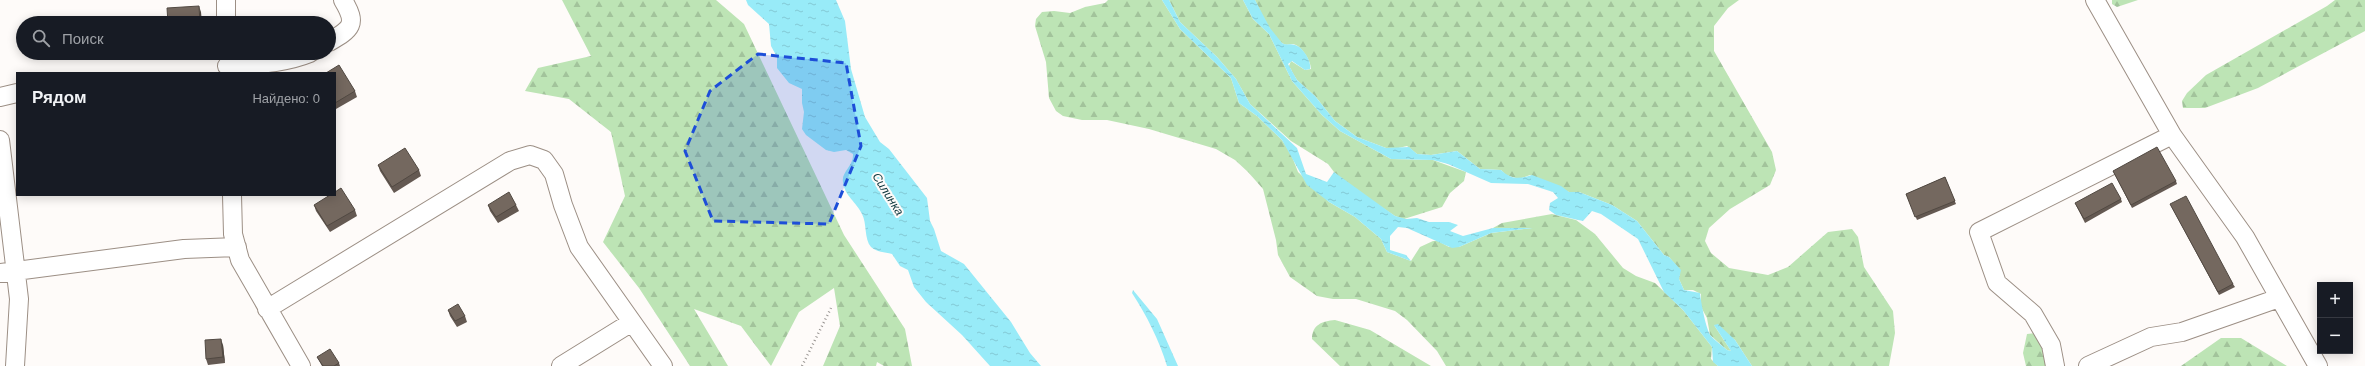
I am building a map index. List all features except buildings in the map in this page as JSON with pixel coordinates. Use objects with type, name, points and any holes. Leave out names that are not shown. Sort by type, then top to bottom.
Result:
[{"type":"street","points":[[226,0],[226,16]]},
{"type":"street","points":[[336,38],[348,31],[352,23],[351,13],[343,0]]},
{"type":"street","points":[[2095,0],[2172,135],[2245,237],[2318,366]]},
{"type":"street","points":[[227,64],[275,63],[291,60]]},
{"type":"street","points":[[0,97],[16,93]]},
{"type":"street","points":[[2055,366],[2051,345],[2033,314],[1997,283],[1980,232],[2172,135]]},
{"type":"street","points":[[0,140],[8,272],[19,299],[16,366]]},
{"type":"street","points":[[267,309],[510,161],[530,155],[544,160],[554,174],[562,205],[579,247],[662,366]]},
{"type":"street","points":[[232,196],[233,234],[240,260],[301,366]]},
{"type":"street","points":[[8,272],[184,249],[237,247]]},
{"type":"street","points":[[2088,366],[2151,337],[2182,332],[2279,298]]},
{"type":"street","points":[[561,366],[632,322]]},
{"type":"path","points":[[802,366],[830,308]]},
{"type":"highlighted area","points":[[758,54],[846,63],[861,146],[829,224],[713,221],[685,151],[710,91]]},
{"type":"green space","points":[[562,0],[716,0],[744,24],[844,235],[905,329],[912,366],[884,366],[877,362],[876,366],[823,366],[840,326],[834,288],[799,312],[771,366],[741,326],[694,309],[728,366],[690,366],[639,288],[603,242],[625,196],[611,132],[569,99],[525,91],[538,68],[591,56]]},
{"type":"green space","points":[[1108,0],[1162,0],[1180,29],[1231,78],[1239,103],[1257,116],[1282,140],[1291,154],[1298,172],[1329,202],[1355,217],[1381,239],[1387,252],[1411,261],[1420,247],[1433,241],[1438,241],[1449,247],[1459,247],[1491,233],[1532,228],[1493,228],[1502,223],[1552,214],[1576,220],[1595,234],[1623,268],[1636,276],[1655,283],[1683,310],[1712,347],[1711,359],[1718,366],[1446,366],[1437,351],[1407,320],[1395,311],[1356,299],[1333,299],[1317,296],[1290,277],[1278,255],[1276,240],[1263,189],[1235,160],[1216,149],[1149,129],[1107,120],[1082,120],[1063,116],[1056,111],[1049,98],[1046,62],[1035,26],[1036,19],[1042,12],[1054,11],[1070,13],[1085,7],[1105,3]]},
{"type":"green space","points":[[1169,0],[1243,0],[1253,19],[1269,34],[1292,81],[1322,115],[1340,131],[1391,159],[1433,160],[1466,172],[1464,181],[1450,193],[1442,207],[1404,219],[1395,216],[1348,185],[1328,164],[1291,141],[1250,104],[1236,79],[1217,57],[1180,22]]},
{"type":"green space","points":[[1255,0],[1739,0],[1728,8],[1714,26],[1714,51],[1772,152],[1776,170],[1770,185],[1730,209],[1709,228],[1705,241],[1711,253],[1729,268],[1768,275],[1788,267],[1828,232],[1852,229],[1858,237],[1864,267],[1893,311],[1895,333],[1889,366],[1752,366],[1735,340],[1714,325],[1731,351],[1727,350],[1710,335],[1707,318],[1701,307],[1701,294],[1693,290],[1684,290],[1679,279],[1680,270],[1669,257],[1664,255],[1637,221],[1612,205],[1579,192],[1569,192],[1530,175],[1519,179],[1506,175],[1501,170],[1480,169],[1457,151],[1431,155],[1417,154],[1407,146],[1394,149],[1386,148],[1357,137],[1335,121],[1315,96],[1297,80],[1289,66],[1291,61],[1305,70],[1311,69],[1305,54],[1296,45],[1288,45],[1277,39],[1266,23]]},
{"type":"green space","points":[[2112,0],[2138,0],[2117,7],[2112,4]]},
{"type":"green space","points":[[2335,0],[2365,0],[2365,31],[2258,88],[2205,108],[2183,108],[2182,101],[2187,93],[2206,75]]},
{"type":"green space","points":[[1335,320],[1370,330],[1431,366],[1340,366],[1312,339],[1312,334],[1316,327],[1326,321]]},
{"type":"green space","points":[[2035,333],[2053,366],[2026,366],[2023,353],[2027,334]]},
{"type":"green space","points":[[2221,338],[2241,338],[2287,366],[2181,366]]},
{"type":"water","name":"Силинка","points":[[746,0],[836,0],[845,21],[851,69],[865,117],[880,142],[889,149],[927,198],[930,221],[941,251],[964,264],[1011,322],[1030,353],[1041,366],[990,366],[962,335],[926,302],[914,287],[908,270],[900,266],[892,254],[878,251],[871,247],[867,240],[864,218],[848,195],[843,182],[844,175],[852,162],[853,154],[846,150],[834,152],[826,150],[806,135],[802,129],[804,112],[802,103],[802,89],[789,83],[777,68],[777,57],[771,46],[769,24],[748,5]]},
{"type":"water","points":[[1162,0],[1169,0],[1180,22],[1217,57],[1236,79],[1250,104],[1297,148],[1306,174],[1327,182],[1334,172],[1395,216],[1406,219],[1417,218],[1429,222],[1449,222],[1458,225],[1450,231],[1463,236],[1493,228],[1533,228],[1491,233],[1459,247],[1452,248],[1407,228],[1398,227],[1390,236],[1390,250],[1406,255],[1411,261],[1387,252],[1381,239],[1355,217],[1329,202],[1307,185],[1282,140],[1257,116],[1239,103],[1231,78],[1180,29]]},
{"type":"water","points":[[1243,0],[1255,0],[1270,28],[1282,43],[1298,46],[1304,52],[1310,63],[1310,69],[1305,70],[1292,61],[1288,64],[1297,80],[1315,96],[1335,121],[1357,137],[1386,148],[1409,147],[1417,154],[1431,155],[1457,151],[1480,169],[1501,170],[1509,176],[1516,178],[1532,175],[1561,186],[1569,192],[1579,192],[1612,205],[1637,221],[1664,255],[1669,257],[1681,270],[1679,279],[1684,290],[1700,293],[1709,333],[1714,340],[1727,350],[1731,351],[1714,325],[1718,324],[1735,340],[1752,366],[1718,366],[1713,362],[1712,347],[1683,310],[1664,292],[1638,239],[1601,214],[1592,211],[1583,221],[1556,215],[1549,210],[1550,203],[1558,198],[1553,192],[1528,184],[1491,183],[1448,164],[1433,160],[1391,159],[1340,131],[1322,115],[1292,81],[1269,34],[1253,19]]},
{"type":"water","points":[[1133,290],[1157,319],[1178,366],[1167,366],[1152,328],[1132,293]]}]
